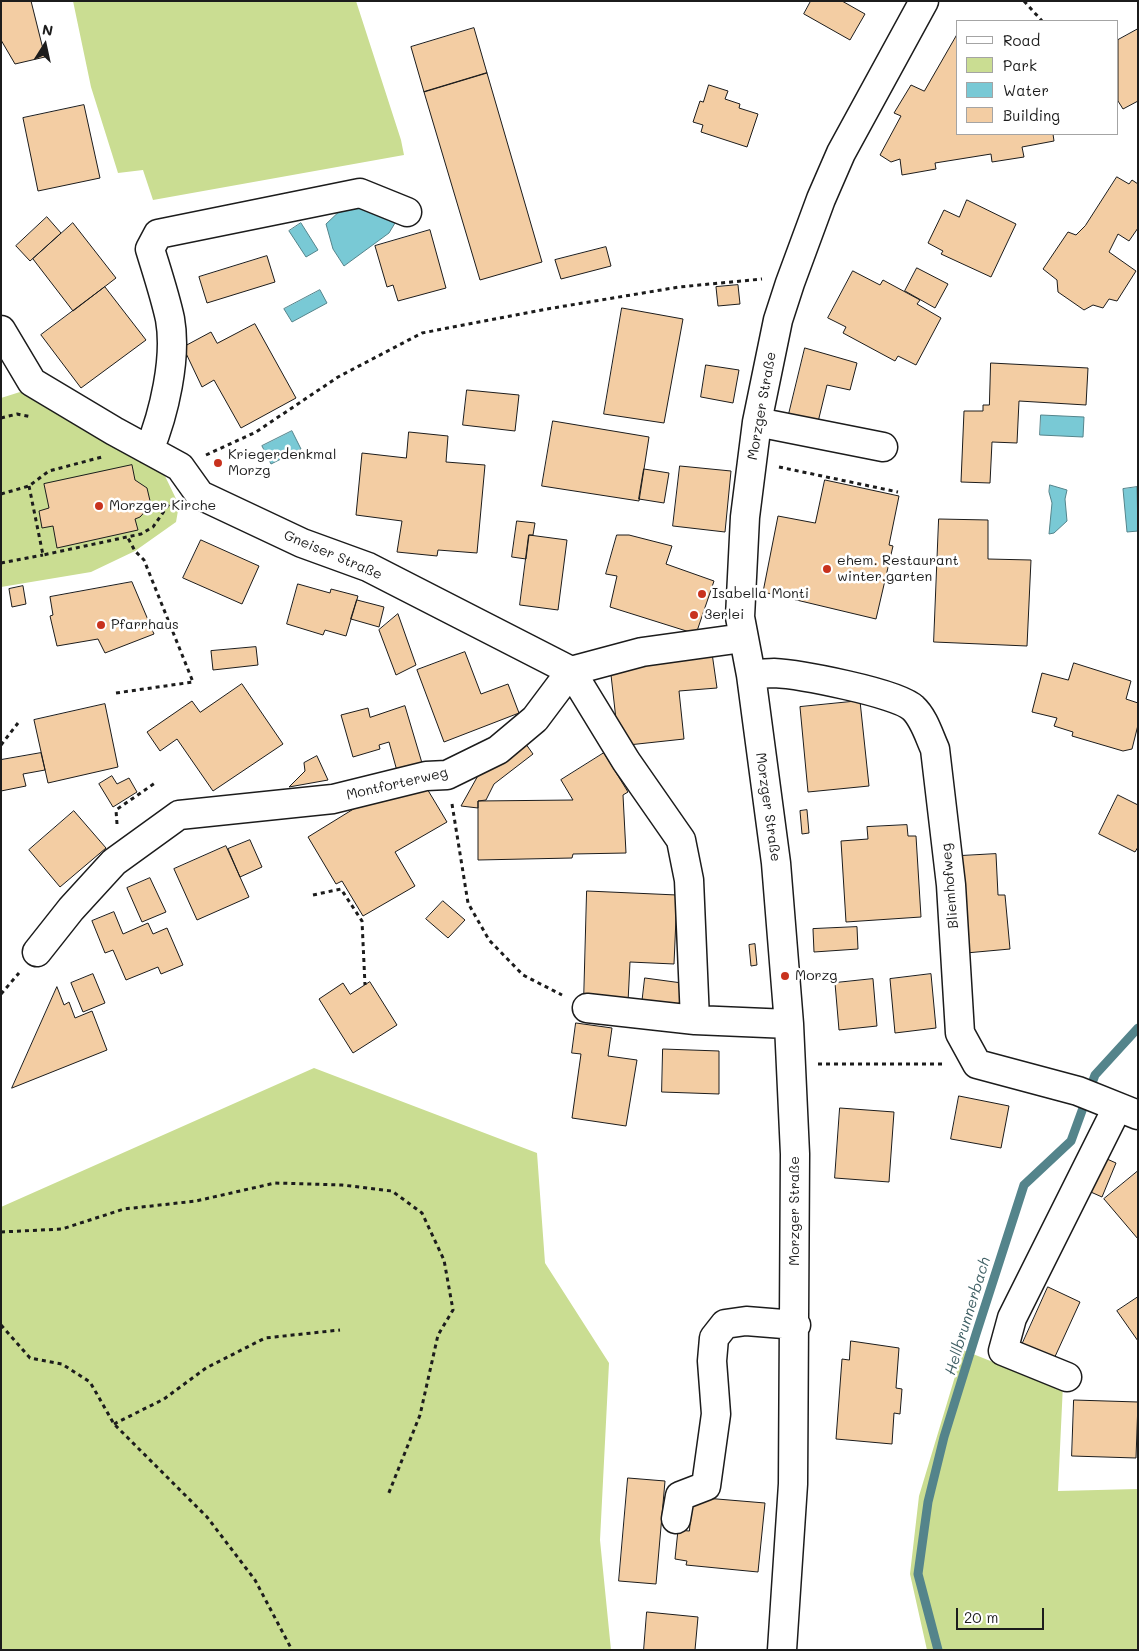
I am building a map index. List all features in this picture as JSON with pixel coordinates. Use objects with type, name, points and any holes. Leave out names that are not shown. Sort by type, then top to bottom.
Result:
[{"type":"street","name":"Morzger Straße","points":[[782,1650],[793,1484],[796,1326],[795,1154],[790,1024],[776,863],[751,675],[740,617],[742,558],[757,422],[778,320],[821,199],[865,105],[924,1]]},
{"type":"street","points":[[149,450],[161,421],[171,363],[170,321],[150,249],[158,234],[360,194],[407,212]]},
{"type":"street","name":"Gneiser Straße","points":[[1,330],[32,382],[180,467],[200,495],[302,543],[368,567],[571,671]]},
{"type":"street","points":[[757,422],[882,447]]},
{"type":"street","points":[[695,1020],[689,880],[681,840],[626,761],[571,671],[642,652],[743,638]]},
{"type":"street","name":"Montforterweg","points":[[37,952],[70,909],[114,862],[179,816],[333,799],[426,776],[447,775],[498,750],[535,719],[571,671]]},
{"type":"street","name":"Bliemhofweg","points":[[751,675],[774,673],[788,675],[894,698],[913,708],[926,728],[935,749],[951,885],[960,1033],[977,1064]]},
{"type":"street","points":[[527,746],[543,732],[535,719]]},
{"type":"street","points":[[587,1008],[695,1020],[790,1024]]},
{"type":"street","points":[[977,1064],[1117,1108],[1012,1318],[1003,1351],[1067,1377]]},
{"type":"street","points":[[676,1518],[680,1496],[706,1486],[716,1414],[712,1361],[714,1338],[725,1324],[746,1321],[796,1326]]},
{"type":"path","points":[[1024,1],[1041,20]]},
{"type":"path","points":[[180,467],[256,432],[338,377],[422,333],[538,310],[670,289],[754,280]]},
{"type":"path","points":[[1,494],[29,486],[49,471],[106,456]]},
{"type":"path","points":[[777,467],[898,492]]},
{"type":"path","points":[[29,486],[43,555]]},
{"type":"path","points":[[1,563],[141,534],[153,527],[170,506],[168,500]]},
{"type":"path","points":[[116,693],[193,682],[144,560],[135,551],[128,538]]},
{"type":"path","points":[[1,744],[18,723]]},
{"type":"path","points":[[447,775],[468,903],[489,940],[523,975],[587,1008]]},
{"type":"path","points":[[117,828],[116,810],[155,783]]},
{"type":"path","points":[[313,895],[341,889],[362,921],[365,985]]},
{"type":"path","points":[[810,1064],[977,1064]]},
{"type":"path","points":[[1,1232],[62,1229],[124,1208],[196,1201],[275,1183],[342,1185],[392,1191],[422,1213],[444,1260],[453,1310],[438,1335],[420,1415],[388,1495]]},
{"type":"path","points":[[1,1325],[30,1358],[62,1364],[90,1382],[114,1424],[207,1517],[255,1580],[292,1650]]},
{"type":"path","points":[[114,1424],[164,1399],[206,1368],[265,1338],[340,1330]]},
{"type":"green space","points":[[73,1],[356,1],[401,140],[404,155],[153,200],[143,170],[118,173],[91,87]]},
{"type":"green space","points":[[20,392],[142,458],[165,476],[179,505],[176,522],[135,551],[91,572],[1,587],[1,398]]},
{"type":"green space","points":[[314,1068],[537,1153],[545,1263],[609,1363],[600,1540],[611,1650],[1,1650],[1,1207]]},
{"type":"green space","points":[[963,1350],[1023,1374],[1063,1384],[1058,1491],[1138,1489],[1138,1650],[927,1650],[910,1574],[919,1496]]},
{"type":"water","points":[[354,204],[393,213],[395,223],[389,233],[344,266],[333,249],[326,224],[344,207]]},
{"type":"water","points":[[301,223],[318,250],[306,257],[289,231]]},
{"type":"water","points":[[320,290],[327,303],[292,322],[284,309]]},
{"type":"water","points":[[1041,415],[1084,417],[1083,437],[1040,435]]},
{"type":"water","points":[[292,431],[301,449],[271,464],[262,446]]},
{"type":"water","points":[[1050,485],[1067,490],[1065,499],[1067,521],[1054,533],[1049,534],[1052,503],[1049,492]]},
{"type":"water","points":[[1137,487],[1138,531],[1127,532],[1123,489]]},
{"type":"building","points":[[1,1],[31,1],[45,57],[15,64],[1,40]]},
{"type":"building","points":[[811,1],[842,1],[865,14],[850,40],[804,14]]},
{"type":"building","points":[[474,28],[487,73],[424,92],[411,47]]},
{"type":"building","points":[[1138,29],[1138,101],[1123,109],[1119,103],[1119,39]]},
{"type":"building","points":[[956,36],[956,135],[1053,135],[1054,141],[1022,147],[1024,157],[992,162],[991,154],[935,163],[936,169],[902,175],[900,159],[891,162],[880,155],[901,116],[894,113],[911,85],[924,91]]},
{"type":"building","points":[[487,73],[542,262],[480,280],[424,92]]},
{"type":"building","points":[[709,85],[728,91],[725,99],[740,104],[739,108],[758,114],[747,147],[701,132],[703,125],[693,122],[700,101],[703,102]]},
{"type":"building","points":[[84,105],[100,178],[38,191],[23,118]]},
{"type":"building","points":[[1117,177],[1129,184],[1132,180],[1138,184],[1138,228],[1129,241],[1118,234],[1109,252],[1136,271],[1117,301],[1109,299],[1103,308],[1093,305],[1084,310],[1058,292],[1057,280],[1043,269],[1068,232],[1076,235],[1085,226]]},
{"type":"building","points":[[967,200],[1016,224],[991,277],[941,254],[943,251],[928,243],[944,210],[959,217]]},
{"type":"building","points":[[47,217],[61,233],[30,261],[16,246]]},
{"type":"building","points":[[73,223],[116,278],[73,311],[33,259]]},
{"type":"building","points":[[430,230],[446,288],[398,301],[393,285],[387,287],[375,246]]},
{"type":"building","points":[[606,247],[611,266],[561,279],[555,260]]},
{"type":"building","points":[[267,256],[275,282],[207,303],[199,277]]},
{"type":"building","points":[[917,268],[948,284],[935,308],[905,291]]},
{"type":"building","points":[[853,271],[880,285],[883,280],[920,300],[917,304],[941,318],[916,365],[898,356],[895,361],[843,333],[846,327],[828,318]]},
{"type":"building","points":[[738,285],[740,304],[718,306],[716,287]]},
{"type":"building","points":[[105,287],[146,340],[81,388],[41,335]]},
{"type":"building","points":[[622,308],[683,319],[664,423],[604,414]]},
{"type":"building","points":[[255,324],[296,398],[241,428],[214,380],[202,387],[183,347],[211,332],[217,343]]},
{"type":"building","points":[[805,348],[857,363],[850,390],[827,385],[818,422],[789,414]]},
{"type":"building","points":[[991,363],[1088,368],[1086,405],[1019,401],[1017,443],[992,442],[990,483],[961,482],[964,411],[983,411],[983,405],[989,405]]},
{"type":"building","points":[[706,365],[739,370],[733,403],[701,397]]},
{"type":"building","points":[[467,390],[519,395],[515,431],[463,425]]},
{"type":"building","points":[[553,421],[649,437],[639,501],[542,486]]},
{"type":"building","points":[[409,432],[448,436],[446,462],[485,465],[477,553],[438,550],[437,556],[397,552],[402,521],[356,515],[362,453],[406,458]]},
{"type":"building","name":"Morzger Kirche","points":[[132,465],[135,480],[147,488],[151,505],[140,517],[135,519],[138,530],[57,548],[53,526],[42,528],[39,511],[49,508],[44,484]]},
{"type":"building","points":[[680,466],[731,471],[725,532],[673,526]]},
{"type":"building","points":[[644,469],[669,473],[664,503],[639,499]]},
{"type":"building","name":"ehem. Restaurant winter.garten","points":[[825,480],[899,496],[889,545],[893,546],[876,619],[763,592],[778,516],[815,523]]},
{"type":"building","points":[[939,519],[988,520],[988,559],[1031,560],[1027,646],[934,642]]},
{"type":"building","points":[[517,521],[535,523],[533,535],[529,535],[526,559],[512,557]]},
{"type":"building","points":[[529,535],[567,540],[558,610],[520,605]]},
{"type":"building","points":[[617,535],[629,535],[672,546],[666,564],[714,581],[696,634],[610,607],[617,576],[606,574]]},
{"type":"building","points":[[201,540],[259,566],[242,604],[183,578]]},
{"type":"building","name":"Pfarrhaus","points":[[132,582],[154,634],[105,653],[98,639],[57,646],[50,616],[53,615],[50,597]]},
{"type":"building","points":[[298,584],[330,593],[331,589],[358,596],[346,636],[325,630],[323,635],[287,624]]},
{"type":"building","points":[[23,586],[26,604],[12,607],[9,589]]},
{"type":"building","points":[[357,600],[384,607],[379,627],[351,619]]},
{"type":"building","points":[[398,614],[416,665],[396,675],[379,630]]},
{"type":"building","points":[[256,647],[258,665],[213,670],[211,651]]},
{"type":"building","points":[[465,652],[481,694],[508,684],[519,713],[444,742],[417,670]]},
{"type":"building","points":[[712,653],[717,688],[679,691],[684,739],[619,746],[610,666]]},
{"type":"building","points":[[1074,663],[1131,681],[1126,699],[1138,703],[1138,725],[1132,749],[1123,751],[1072,736],[1073,732],[1054,726],[1057,718],[1032,712],[1042,673],[1068,680]]},
{"type":"building","points":[[242,684],[283,744],[213,791],[177,739],[160,751],[147,732],[192,701],[200,712]]},
{"type":"building","points":[[860,701],[869,786],[808,792],[800,707]]},
{"type":"building","points":[[105,704],[118,767],[48,783],[34,720]]},
{"type":"building","points":[[405,706],[422,763],[397,771],[389,742],[379,745],[380,749],[353,757],[341,715],[368,708],[370,717]]},
{"type":"building","points":[[523,740],[533,754],[494,784],[486,800],[478,801],[478,808],[461,806],[480,772]]},
{"type":"building","points":[[41,753],[45,770],[23,774],[26,786],[1,791],[1,760]]},
{"type":"building","points":[[604,753],[628,792],[623,795],[626,853],[573,854],[572,858],[478,860],[478,801],[573,800],[561,780]]},
{"type":"building","points":[[317,756],[328,780],[289,787],[305,771],[304,763]]},
{"type":"building","points":[[112,776],[117,784],[129,778],[137,792],[113,807],[99,784]]},
{"type":"building","points":[[423,782],[447,822],[395,852],[415,886],[363,916],[342,881],[336,884],[308,837],[360,805]]},
{"type":"building","points":[[1118,795],[1138,805],[1138,847],[1135,852],[1099,834]]},
{"type":"building","points":[[807,810],[809,833],[802,834],[800,811]]},
{"type":"building","points":[[74,811],[106,848],[60,887],[29,850]]},
{"type":"building","points":[[907,825],[908,836],[916,836],[921,917],[846,922],[841,841],[868,839],[867,827]]},
{"type":"building","points":[[250,840],[262,867],[240,877],[228,849]]},
{"type":"building","points":[[226,846],[249,897],[197,920],[174,869]]},
{"type":"building","points":[[996,854],[998,895],[1005,895],[1010,949],[966,953],[960,856]]},
{"type":"building","points":[[150,878],[166,912],[142,922],[127,888]]},
{"type":"building","points":[[587,891],[677,895],[674,964],[630,962],[628,1002],[584,1001]]},
{"type":"building","points":[[443,901],[465,920],[448,938],[426,919]]},
{"type":"building","points":[[114,912],[123,934],[148,923],[153,934],[167,928],[183,965],[161,974],[158,967],[126,980],[113,950],[105,953],[92,921]]},
{"type":"building","points":[[857,927],[858,949],[814,952],[813,929]]},
{"type":"building","points":[[755,944],[757,965],[751,966],[749,945]]},
{"type":"building","points":[[93,974],[105,1003],[83,1012],[71,983]]},
{"type":"building","points":[[931,974],[936,1028],[895,1033],[890,979]]},
{"type":"building","points":[[645,978],[682,983],[679,1008],[642,1004]]},
{"type":"building","points":[[873,979],[877,1026],[839,1030],[835,983]]},
{"type":"building","points":[[370,982],[397,1025],[353,1053],[319,999],[343,983],[350,994]]},
{"type":"building","points":[[57,987],[64,1005],[69,1002],[75,1018],[92,1011],[107,1050],[12,1088]]},
{"type":"building","points":[[576,1023],[612,1028],[608,1056],[637,1060],[626,1126],[572,1118],[581,1054],[572,1053]]},
{"type":"building","points":[[663,1049],[719,1051],[719,1094],[662,1092]]},
{"type":"building","points":[[959,1096],[1009,1106],[1001,1148],[951,1139]]},
{"type":"building","points":[[840,1108],[894,1112],[889,1182],[835,1178]]},
{"type":"building","points":[[1098,1155],[1116,1163],[1102,1197],[1084,1189]]},
{"type":"building","points":[[1138,1171],[1138,1239],[1104,1199]]},
{"type":"building","points":[[1048,1287],[1080,1302],[1053,1361],[1021,1347]]},
{"type":"building","points":[[1138,1297],[1138,1341],[1117,1311]]},
{"type":"building","points":[[851,1341],[899,1348],[896,1388],[902,1389],[900,1414],[894,1413],[892,1444],[836,1439],[842,1359],[849,1360]]},
{"type":"building","points":[[1074,1400],[1138,1402],[1136,1458],[1072,1456]]},
{"type":"building","points":[[628,1478],[665,1481],[656,1584],[619,1581]]},
{"type":"building","points":[[693,1497],[765,1503],[758,1572],[686,1565],[687,1561],[675,1559],[678,1530],[689,1531]]},
{"type":"building","points":[[647,1612],[698,1617],[695,1650],[644,1650]]},
{"type":"waterway","name":"Hellbrunnerbach","points":[[938,1650],[918,1574],[928,1502],[944,1437],[976,1334],[1024,1185],[1071,1141],[1095,1075],[1138,1028]]},
{"type":"place","name":"Kriegerdenkmal Morzg","points":[[218,463]]},
{"type":"place","name":"Morzger Kirche","points":[[99,506]]},
{"type":"place","name":"ehem. Restaurant winter.garten","points":[[827,569]]},
{"type":"place","name":"Isabella Monti","points":[[702,594]]},
{"type":"place","name":"3erlei","points":[[694,615]]},
{"type":"place","name":"Pfarrhaus","points":[[101,625]]},
{"type":"place","name":"Morzg","points":[[785,976]]}]
